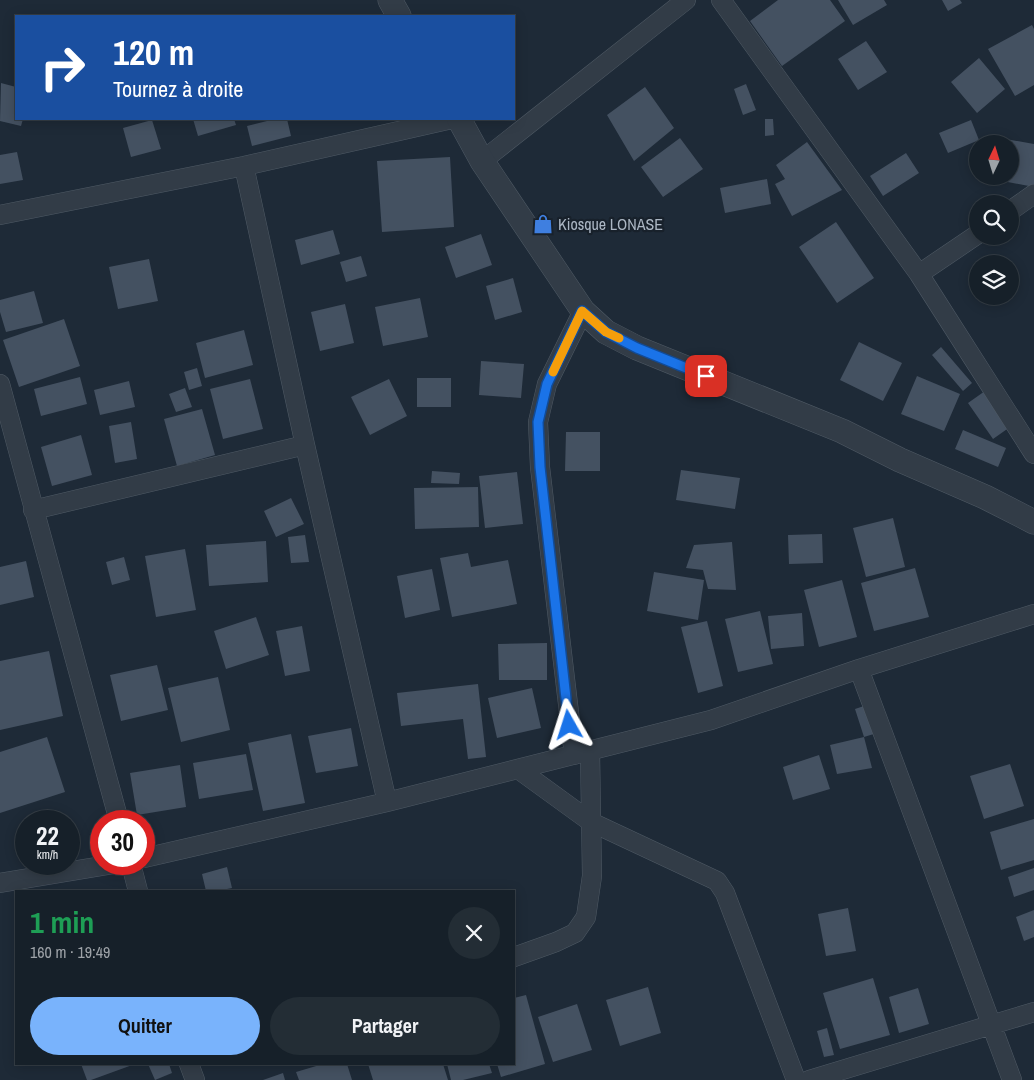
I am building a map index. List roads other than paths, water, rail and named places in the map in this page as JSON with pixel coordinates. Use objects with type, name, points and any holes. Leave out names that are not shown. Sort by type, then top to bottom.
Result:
[{"type":"street","points":[[390,0],[398,15]]},
{"type":"street","points":[[482,161],[686,0]]},
{"type":"street","points":[[721,0],[919,274],[1034,454]]},
{"type":"street","points":[[0,214],[244,166],[448,120]]},
{"type":"street","points":[[460,120],[482,161],[582,311],[606,332],[637,348],[842,431],[900,460],[985,497],[1034,522]]},
{"type":"street","points":[[244,166],[305,445],[387,802]]},
{"type":"street","points":[[1019,205],[1034,194]]},
{"type":"street","points":[[919,274],[969,240]]},
{"type":"street","points":[[515,956],[556,942],[575,933],[586,917],[592,876],[590,822],[582,753],[540,467],[538,422],[547,384],[582,311]]},
{"type":"street","points":[[0,384],[116,810]]},
{"type":"street","points":[[33,510],[305,445]]},
{"type":"street","points":[[155,855],[387,802],[711,720],[859,669],[1034,614]]},
{"type":"street","points":[[859,669],[1012,1080]]},
{"type":"street","points":[[518,769],[590,822],[717,881],[725,893],[796,1080]]},
{"type":"street","points":[[0,883],[90,868]]},
{"type":"street","points":[[134,875],[138,890]]},
{"type":"street","points":[[809,1080],[1034,1012]]},
{"type":"street","points":[[189,1065],[195,1080]]},
{"type":"place","name":"Kiosque LONASE","points":[[543,224]]}]
